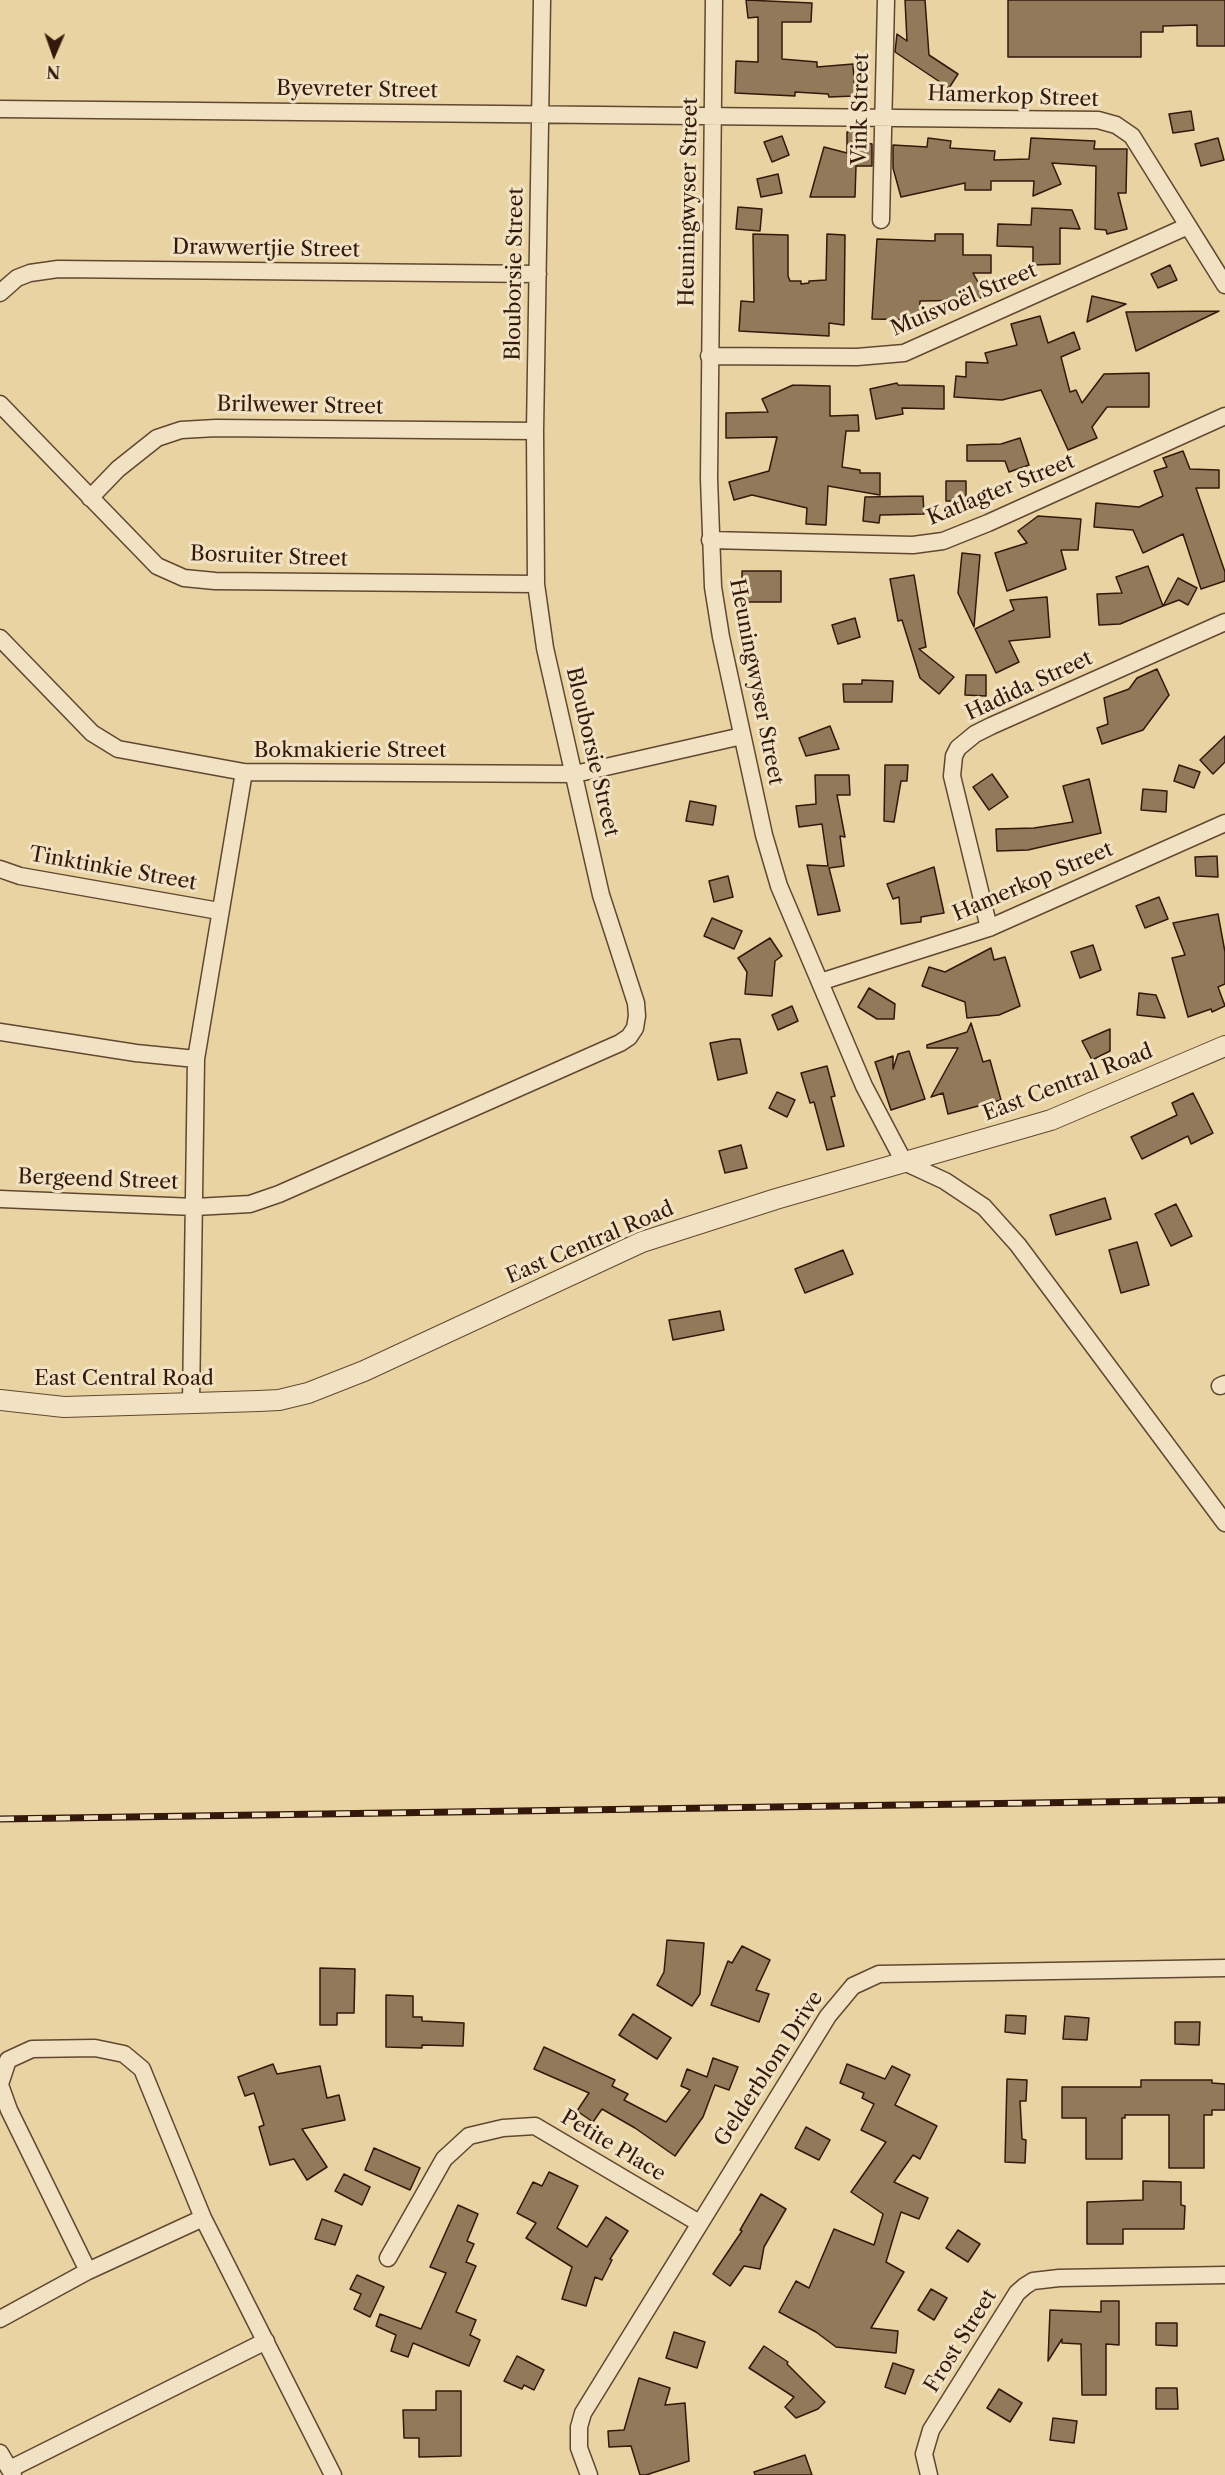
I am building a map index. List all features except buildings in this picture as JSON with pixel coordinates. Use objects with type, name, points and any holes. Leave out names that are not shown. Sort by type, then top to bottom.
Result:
[{"type":"street","name":"Blouborsie Street","points":[[195,1207],[250,1204],[279,1194],[610,1048],[629,1036],[635,1028],[638,1016],[636,1003],[601,895],[545,648],[536,584],[535,431],[542,0]]},
{"type":"street","name":"Heuningwyser Street","points":[[714,0],[709,356],[710,540],[715,608],[764,835],[779,885],[864,1086],[904,1162]]},
{"type":"street","name":"Vink Street","points":[[881,220],[886,0]]},
{"type":"street","name":"Byevreter Street","points":[[0,109],[713,118]]},
{"type":"street","name":"Hamerkop Street","points":[[713,118],[885,116],[1098,120],[1116,125],[1132,136],[1139,145],[1225,285]]},
{"type":"street","name":"Muisvoël Street","points":[[709,356],[857,357],[904,353],[1188,226]]},
{"type":"street","name":"Drawwertjie Street","points":[[0,293],[17,278],[30,273],[58,269],[538,274]]},
{"type":"street","name":"Bosruiter Street","points":[[0,404],[157,566],[184,578],[215,581],[536,584]]},
{"type":"street","name":"Katlagter Street","points":[[710,540],[913,545],[943,541],[998,519],[1225,416]]},
{"type":"street","name":"Brilwewer Street","points":[[90,498],[118,469],[157,438],[181,430],[216,428],[535,431]]},
{"type":"street","name":"Hadida Street","points":[[989,928],[952,776],[954,756],[958,748],[975,734],[991,726],[1225,622]]},
{"type":"street","name":"Bokmakierie Street","points":[[0,638],[92,733],[118,749],[244,772],[575,774],[742,736]]},
{"type":"street","points":[[190,1403],[196,1059],[244,772]]},
{"type":"street","name":"Hamerkop Street","points":[[820,982],[989,928],[1225,823]]},
{"type":"street","name":"Tinktinkie Street","points":[[0,869],[20,876],[219,911]]},
{"type":"street","points":[[0,1032],[136,1053],[196,1059]]},
{"type":"street","name":"East Central Road","points":[[0,1400],[64,1407],[279,1400],[326,1387],[642,1242],[709,1220],[1051,1120],[1225,1046]]},
{"type":"street","points":[[904,1162],[945,1181],[984,1207],[1018,1245],[1225,1523]]},
{"type":"street","name":"Bergeend Street","points":[[0,1199],[195,1207]]},
{"type":"street","name":"Gelderblom Drive","points":[[589,2475],[579,2448],[579,2427],[583,2413],[828,2016],[844,1995],[861,1980],[879,1974],[1225,1968]]},
{"type":"street","points":[[88,2271],[9,2110],[0,2084],[4,2058],[32,2049],[95,2048],[124,2054],[142,2069],[203,2218],[331,2474]]},
{"type":"street","name":"Petite Place","points":[[388,2258],[444,2160],[469,2136],[503,2128],[535,2126],[699,2223]]},
{"type":"street","points":[[0,2319],[88,2271],[203,2218]]},
{"type":"street","name":"Frost Street","points":[[929,2475],[924,2454],[932,2430],[1017,2293],[1025,2286],[1033,2281],[1059,2278],[1225,2275]]},
{"type":"street","points":[[0,2453],[11,2472],[266,2341]]},
{"type":"railway","points":[[0,1819],[1225,1800]]}]
